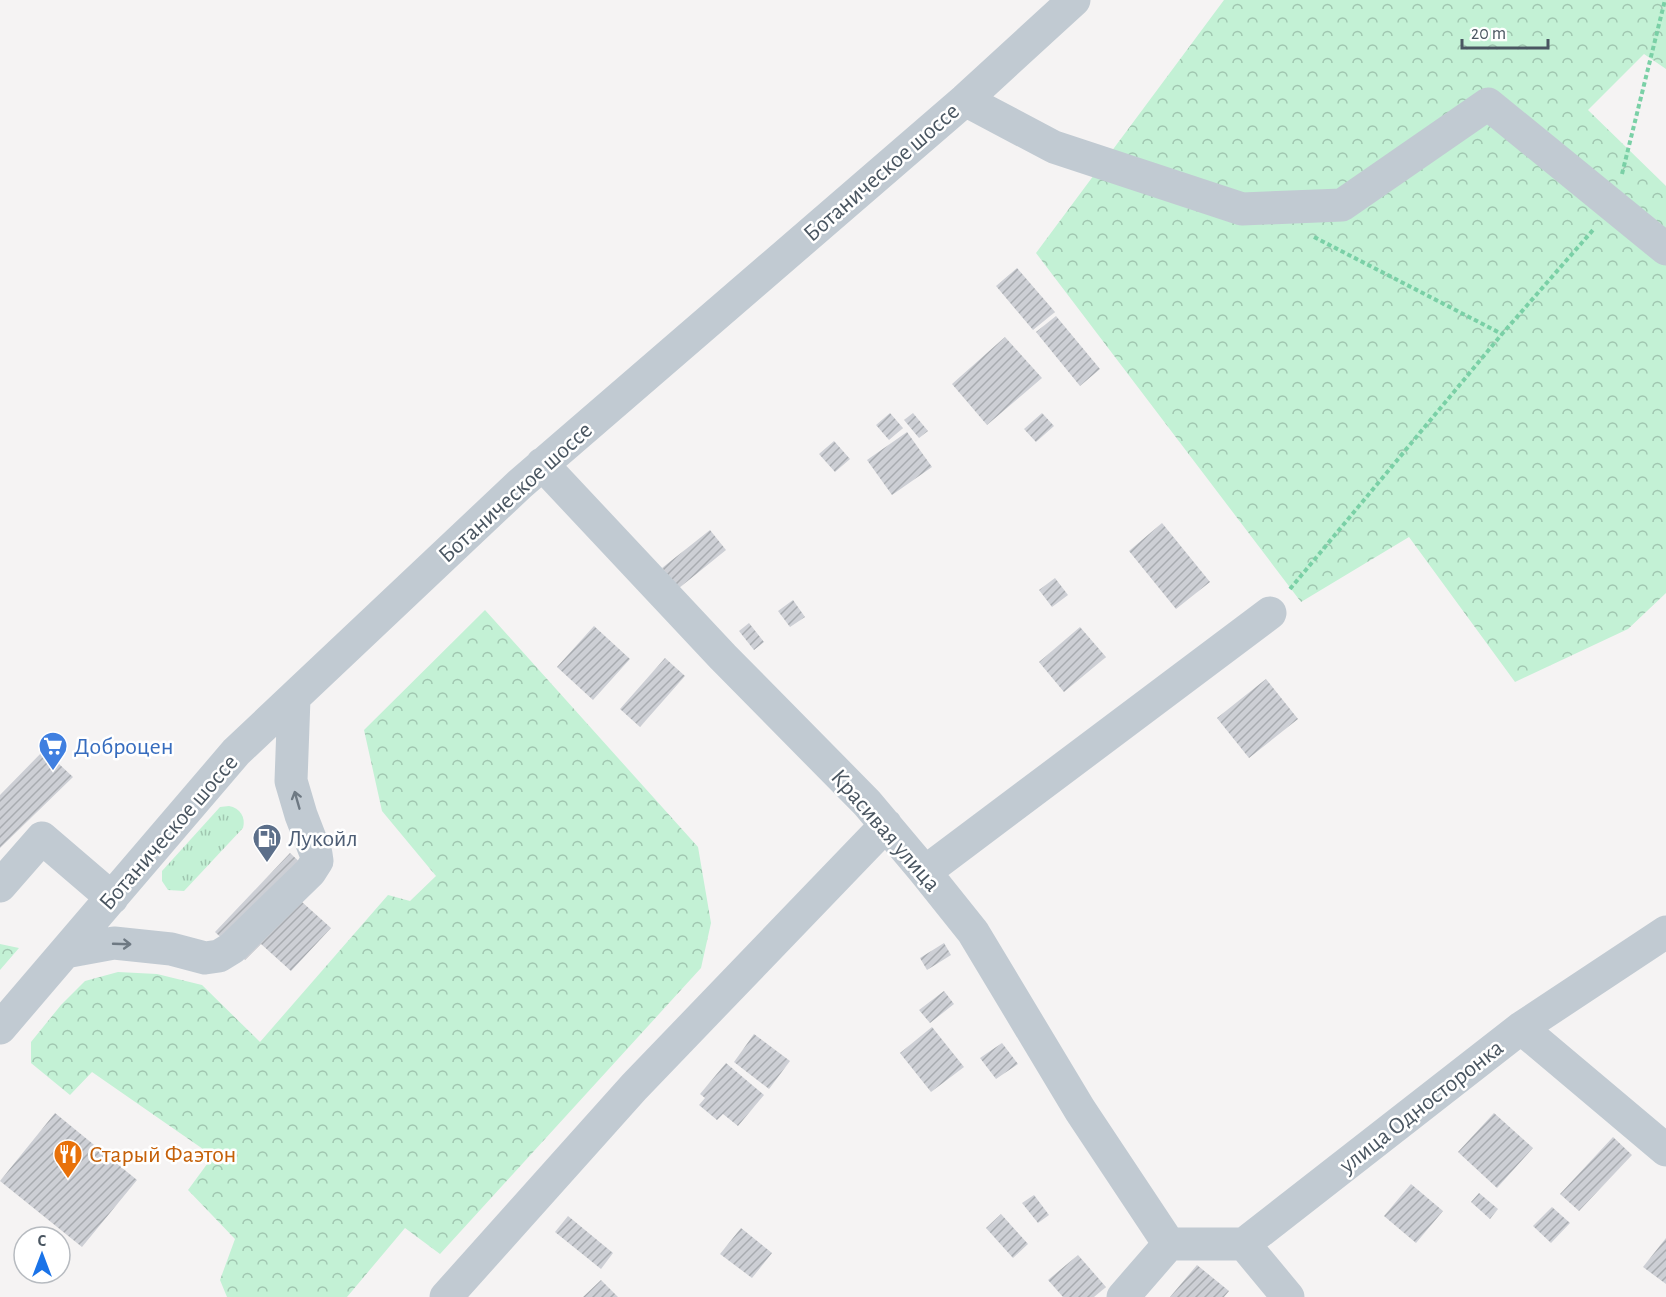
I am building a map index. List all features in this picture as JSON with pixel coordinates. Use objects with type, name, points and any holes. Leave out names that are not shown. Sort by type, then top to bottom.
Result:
[{"type":"street","name":"Ботаническое шоссе","points":[[0,1028],[236,752],[542,465],[964,100],[1074,0]]},
{"type":"street","points":[[964,100],[1054,147],[1242,209],[1342,206],[1488,104],[1666,249]]},
{"type":"street","name":"Красивая улица","points":[[542,465],[723,657],[867,803],[926,872],[973,932],[1080,1110],[1169,1244]]},
{"type":"street","points":[[926,872],[1270,613]]},
{"type":"street","points":[[65,952],[114,943],[171,948],[205,958],[219,956],[232,948],[310,872],[317,861],[315,846],[301,815],[291,781],[294,698]]},
{"type":"street","points":[[446,1297],[634,1087],[886,825]]},
{"type":"street","points":[[0,886],[42,838],[112,898]]},
{"type":"street","name":"улица Односторонка","points":[[1244,1245],[1521,1028],[1666,932]]},
{"type":"street","points":[[1521,1028],[1666,1150]]},
{"type":"street","points":[[1123,1297],[1169,1244],[1244,1245],[1288,1297]]},
{"type":"path","points":[[1270,613],[1502,334],[1614,206],[1665,0]]},
{"type":"path","points":[[1312,236],[1502,334]]},
{"type":"green space","points":[[1224,0],[1666,0],[1666,69],[1644,54],[1588,110],[1666,186],[1666,593],[1628,629],[1515,682],[1409,537],[1301,602],[1036,253]]},
{"type":"green space","points":[[485,610],[698,847],[711,923],[701,968],[440,1254],[405,1228],[347,1297],[227,1297],[220,1280],[235,1239],[188,1190],[213,1156],[92,1072],[70,1095],[31,1063],[31,1042],[61,1005],[85,981],[118,972],[157,974],[202,985],[260,1042],[388,895],[410,901],[436,876],[382,811],[364,730]]},
{"type":"green space","points":[[229,806],[241,814],[244,820],[243,828],[184,891],[168,890],[162,881],[162,871],[220,807]]},
{"type":"green space","points":[[0,944],[19,948],[0,970]]},
{"type":"building","points":[[1017,268],[1055,312],[1033,330],[996,286]]},
{"type":"building","points":[[1056,316],[1100,369],[1080,386],[1036,332]]},
{"type":"building","points":[[1005,337],[1042,378],[987,425],[952,384]]},
{"type":"building","points":[[890,413],[903,428],[889,440],[876,425]]},
{"type":"building","points":[[913,413],[928,431],[919,438],[904,420]]},
{"type":"building","points":[[1042,413],[1054,426],[1036,442],[1024,429]]},
{"type":"building","points":[[907,432],[932,467],[892,495],[867,460]]},
{"type":"building","points":[[834,441],[850,459],[835,472],[819,454]]},
{"type":"building","points":[[1162,523],[1210,582],[1176,609],[1129,551]]},
{"type":"building","points":[[710,530],[726,550],[679,588],[662,568]]},
{"type":"building","points":[[1055,578],[1068,595],[1052,607],[1039,590]]},
{"type":"building","points":[[793,600],[805,617],[790,627],[778,611]]},
{"type":"building","points":[[749,623],[764,642],[754,650],[739,631]]},
{"type":"building","points":[[594,626],[630,659],[593,700],[557,667]]},
{"type":"building","points":[[1080,627],[1106,657],[1064,692],[1039,662]]},
{"type":"building","points":[[665,658],[685,676],[640,727],[620,709]]},
{"type":"building","points":[[1266,679],[1298,719],[1249,758],[1217,718]]},
{"type":"building","points":[[44,750],[73,777],[0,848],[0,795]]},
{"type":"building","points":[[290,853],[321,882],[302,902],[331,928],[291,971],[261,944],[245,960],[215,932]]},
{"type":"building","points":[[944,943],[951,955],[927,970],[920,958]]},
{"type":"building","points":[[944,991],[954,1004],[930,1023],[919,1010]]},
{"type":"building","points":[[932,1027],[964,1067],[931,1092],[900,1053]]},
{"type":"building","points":[[754,1034],[790,1061],[769,1089],[734,1062]]},
{"type":"building","points":[[1002,1043],[1018,1064],[996,1079],[980,1058]]},
{"type":"building","points":[[726,1063],[764,1095],[738,1126],[723,1114],[717,1120],[699,1105],[705,1098],[700,1094]]},
{"type":"building","name":"Старый Фаэтон","points":[[55,1113],[137,1180],[82,1247],[72,1239],[72,1225],[55,1225],[0,1181]]},
{"type":"building","points":[[1494,1113],[1533,1148],[1497,1188],[1458,1152]]},
{"type":"building","points":[[1613,1137],[1632,1155],[1579,1211],[1560,1194]]},
{"type":"building","points":[[1411,1184],[1443,1211],[1416,1243],[1384,1216]]},
{"type":"building","points":[[1479,1193],[1498,1209],[1490,1219],[1471,1202]]},
{"type":"building","points":[[1034,1195],[1049,1215],[1038,1223],[1022,1203]]},
{"type":"building","points":[[1552,1207],[1570,1223],[1551,1243],[1533,1226]]},
{"type":"building","points":[[1001,1214],[1028,1244],[1013,1258],[986,1228]]},
{"type":"building","points":[[568,1216],[613,1253],[601,1269],[555,1232]]},
{"type":"building","points":[[741,1228],[772,1253],[752,1278],[720,1254]]},
{"type":"building","points":[[1666,1238],[1666,1284],[1643,1267]]},
{"type":"building","points":[[1078,1255],[1106,1287],[1094,1297],[1063,1297],[1048,1280]]},
{"type":"building","points":[[1197,1265],[1229,1291],[1224,1297],[1170,1297]]},
{"type":"building","points":[[601,1280],[618,1297],[583,1297]]},
{"type":"place","name":"Доброцен","points":[[53,772]]},
{"type":"place","name":"Лукойл","points":[[267,864]]},
{"type":"place","name":"Старый Фаэтон","points":[[68,1180]]}]
